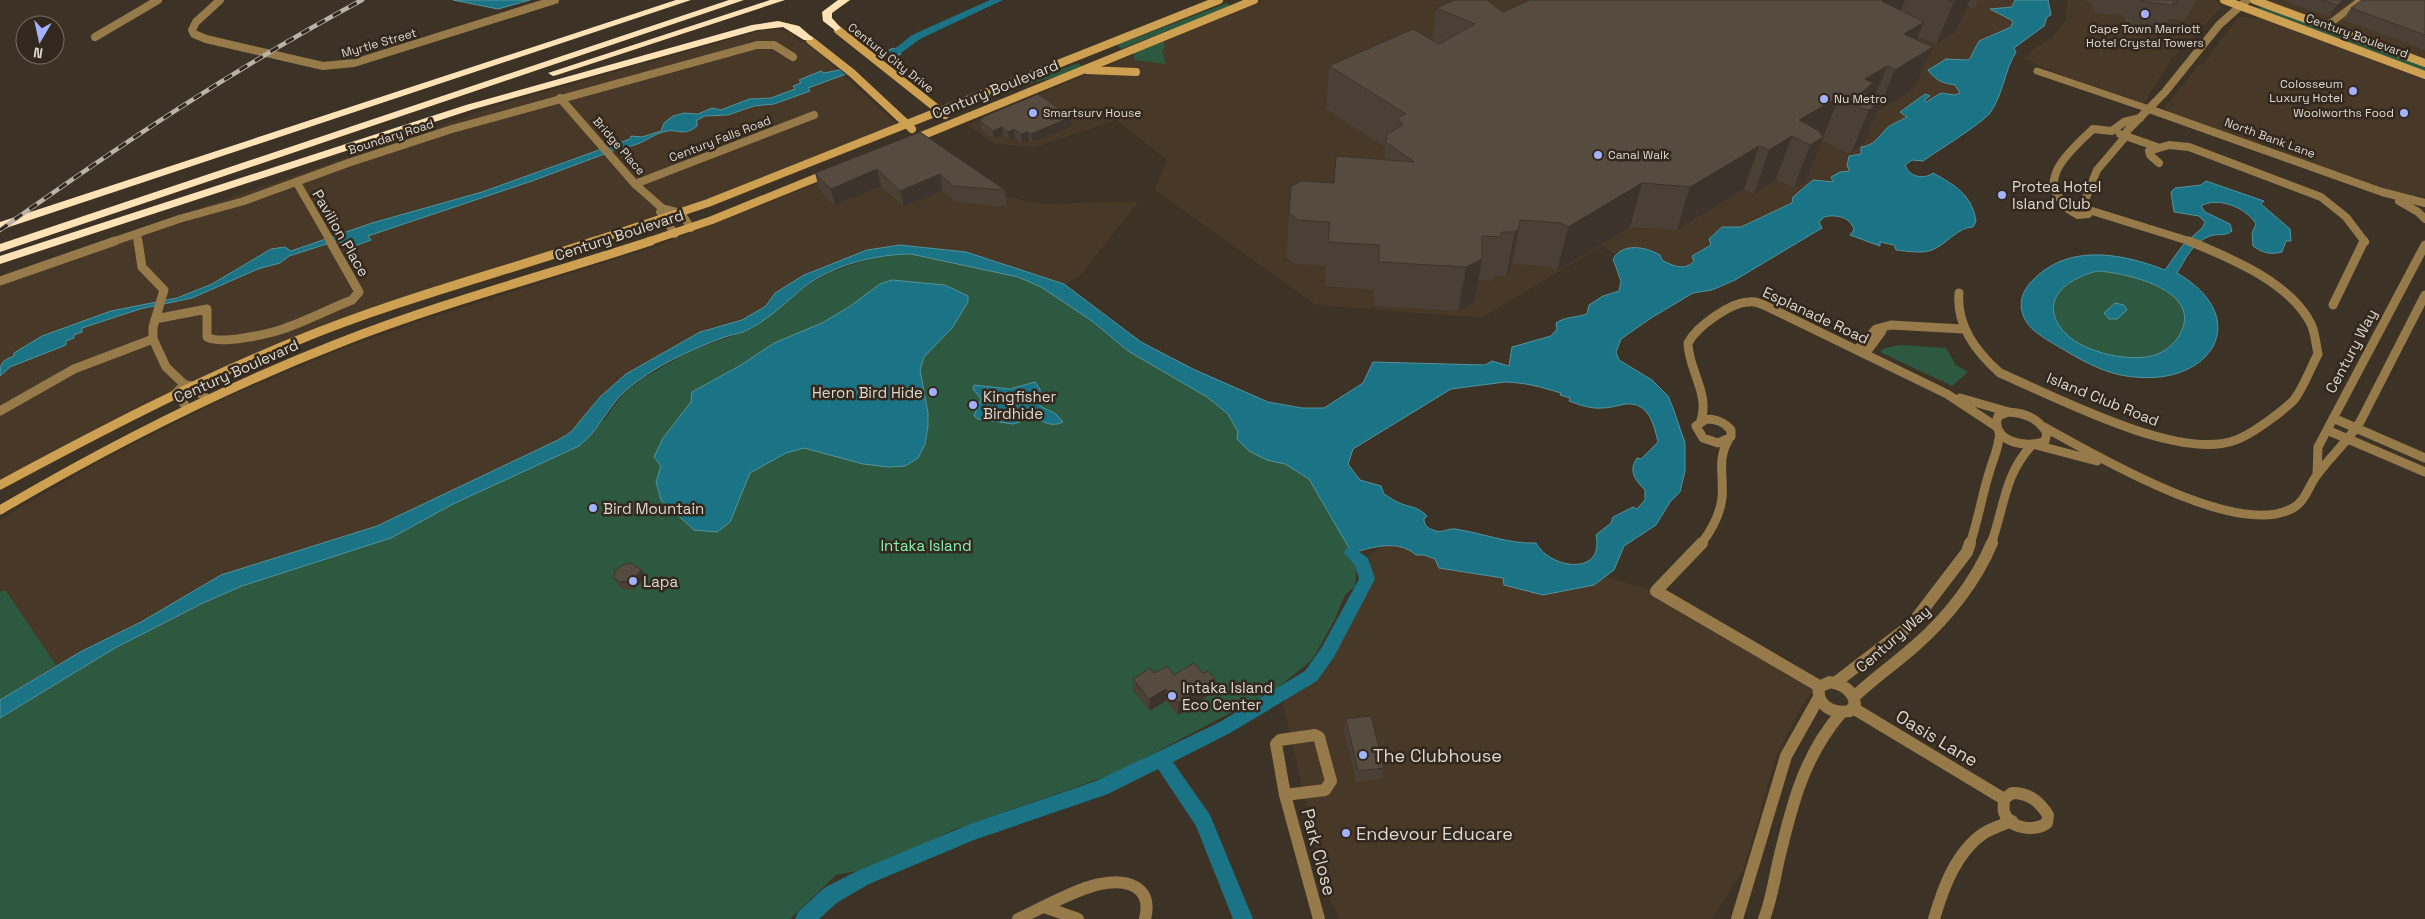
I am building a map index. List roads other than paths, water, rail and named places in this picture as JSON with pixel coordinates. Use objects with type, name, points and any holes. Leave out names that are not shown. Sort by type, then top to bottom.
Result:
[{"type":"highway","points":[[0,226],[686,0]]},
{"type":"highway","points":[[0,248],[739,0]]},
{"type":"highway","points":[[0,260],[480,97],[780,0]]},
{"type":"highway","points":[[837,29],[826,16],[830,8],[845,0]]},
{"type":"highway","points":[[0,260],[444,115],[756,27],[786,24],[795,26],[809,39]]},
{"type":"main road","name":"Century Boulevard","points":[[188,385],[298,340],[378,311],[681,213],[908,126],[1219,0]]},
{"type":"main road","name":"Century Boulevard","points":[[908,141],[1254,0]]},
{"type":"main road","name":"Century Boulevard","points":[[2224,0],[2425,75]]},
{"type":"main road","name":"Century Boulevard","points":[[2254,0],[2425,63]]},
{"type":"main road","name":"Century City Drive","points":[[837,29],[873,55],[954,122]]},
{"type":"main road","points":[[809,39],[852,73],[920,137]]},
{"type":"main road","points":[[1081,70],[1136,72]]},
{"type":"main road","name":"Century Boulevard","points":[[0,510],[94,455],[207,398],[339,343],[420,314],[675,234],[836,170]]},
{"type":"main road","name":"Century Boulevard","points":[[0,485],[95,433],[176,393]]},
{"type":"street","points":[[95,37],[154,0]]},
{"type":"street","name":"Myrtle Street","points":[[220,0],[196,22],[192,30],[194,34],[206,39],[329,67],[354,64],[555,0]]},
{"type":"street","points":[[2086,207],[2097,170],[2126,136],[2127,131],[2165,92],[2219,25],[2238,6],[2247,0]]},
{"type":"street","points":[[2328,25],[2361,0]]},
{"type":"street","name":"Boundary Road","points":[[0,281],[137,234],[297,183],[356,160],[560,98],[757,45],[776,46],[793,57]]},
{"type":"street","points":[[2037,71],[2149,109]]},
{"type":"street","name":"Bridge Place","points":[[560,98],[635,184],[662,208],[681,213]]},
{"type":"street","name":"North Bank Lane","points":[[2149,109],[2382,192],[2425,203]]},
{"type":"street","name":"Century Falls Road","points":[[635,184],[814,115]]},
{"type":"street","points":[[2112,131],[2124,122],[2141,118]]},
{"type":"street","name":"Island Club Road","points":[[1960,293],[1956,306],[1963,329],[2000,373],[2139,432],[2190,444],[2233,441],[2294,400],[2318,354],[2318,346],[2308,321],[2295,303],[2276,286],[2254,270],[2185,238],[2072,203],[2067,205],[2055,198],[2052,193],[2052,186],[2064,157],[2093,129],[2112,131]]},
{"type":"street","points":[[2112,131],[2157,147]]},
{"type":"street","points":[[2159,163],[2149,151],[2157,147],[2175,144],[2189,147],[2321,197],[2348,219],[2361,234],[2365,245],[2333,305]]},
{"type":"street","name":"Pavilion Place","points":[[155,319],[207,309],[206,336],[218,341],[301,324],[358,295],[359,292],[297,183]]},
{"type":"street","name":"North Bank Lane","points":[[2382,192],[2424,214]]},
{"type":"street","points":[[662,208],[660,212],[675,234]]},
{"type":"street","points":[[681,213],[690,228]]},
{"type":"street","points":[[137,234],[142,267],[164,290],[155,319],[153,339],[166,367],[207,398]]},
{"type":"street","name":"Century Way","points":[[2318,474],[2318,447],[2425,245]]},
{"type":"street","points":[[2044,427],[2115,465],[2219,510],[2257,517],[2270,516],[2292,509],[2356,428],[2425,295]]},
{"type":"street","name":"Esplanade Road","points":[[1705,408],[1687,350],[1688,340],[1695,331],[1744,302],[1759,303],[1947,394],[1999,429],[2014,442],[2033,445]]},
{"type":"street","points":[[1861,352],[1879,336],[1882,327],[1904,324],[1963,329]]},
{"type":"street","points":[[0,411],[32,391],[107,354],[153,339]]},
{"type":"street","points":[[187,408],[176,393],[188,385]]},
{"type":"street","name":"Esplanade Road","points":[[1947,394],[2029,416],[2044,427]]},
{"type":"street","points":[[1722,464],[1708,441],[1698,432],[1696,426],[1701,420],[1705,408],[1731,430],[1731,437],[1723,449],[1724,488],[1721,504],[1711,530],[1701,545],[1656,591],[1819,693],[1829,710],[1849,706],[1846,687],[1826,682],[1819,693],[1786,756],[1737,919]]},
{"type":"street","points":[[1999,429],[1998,416],[2010,412]]},
{"type":"street","points":[[1701,420],[1710,418],[1721,421]]},
{"type":"street","points":[[2333,418],[2425,458]]},
{"type":"street","name":"Century Way","points":[[1764,919],[1791,812],[1805,768],[1826,728],[1849,706],[1869,682],[1928,634],[1948,612],[1974,576],[1992,540],[2009,476],[2017,460],[2033,445],[2043,443],[2046,438],[2044,427]]},
{"type":"street","name":"Century Way","points":[[1835,683],[1850,674],[1912,624],[1967,552],[1980,514],[1989,472],[1998,452],[1999,429]]},
{"type":"street","points":[[2327,430],[2425,472]]},
{"type":"street","points":[[1708,441],[1718,443],[1728,441]]},
{"type":"street","points":[[2033,445],[2115,465]]},
{"type":"street","name":"Oasis Lane","points":[[1849,706],[2004,799]]},
{"type":"street","name":"Park Close","points":[[1285,795],[1325,790],[1329,786],[1331,781],[1319,737],[1315,735],[1277,742],[1285,795],[1319,919]]},
{"type":"street","points":[[2012,793],[2026,794],[2040,802],[2047,814],[2046,824],[2038,830],[2025,829],[2012,821],[2004,810],[2004,799],[2012,793]]},
{"type":"street","points":[[1934,919],[1952,874],[1971,845],[1985,832],[2012,821]]},
{"type":"street","points":[[1018,919],[1047,908],[1098,884],[1112,881],[1128,882],[1144,894],[1147,909],[1145,919]]},
{"type":"street","points":[[1047,908],[1078,919]]},
{"type":"water","points":[[453,0],[530,0],[498,9]]},
{"type":"water","points":[[2015,0],[2048,0],[2051,15],[2047,17],[2044,26],[2014,48],[2016,52],[1990,113],[1969,130],[1923,161],[1912,160],[1905,165],[1913,175],[1921,177],[1933,173],[1961,192],[1971,204],[1974,212],[1976,221],[1973,227],[1962,230],[1932,250],[1914,252],[1896,250],[1894,245],[1880,242],[1880,246],[1850,235],[1854,230],[1846,219],[1838,216],[1824,217],[1819,222],[1822,228],[1735,280],[1712,290],[1693,293],[1651,318],[1621,339],[1616,352],[1619,360],[1652,380],[1668,396],[1685,443],[1685,471],[1680,492],[1670,502],[1656,525],[1624,546],[1614,570],[1594,585],[1543,595],[1504,585],[1503,578],[1439,568],[1435,559],[1424,555],[1416,555],[1401,547],[1385,546],[1352,553],[1309,479],[1285,464],[1267,460],[1249,451],[1237,439],[1238,432],[1228,414],[1207,397],[1128,351],[1092,321],[1041,287],[1018,277],[911,254],[884,256],[855,262],[815,279],[760,323],[743,332],[699,347],[648,374],[625,391],[592,433],[579,446],[453,504],[391,538],[242,586],[203,603],[115,648],[0,718],[0,700],[80,652],[141,622],[221,575],[377,526],[558,440],[571,432],[600,397],[626,374],[700,332],[742,320],[766,306],[775,293],[804,275],[867,250],[900,245],[966,252],[1064,284],[1141,342],[1193,369],[1268,402],[1302,408],[1324,408],[1363,383],[1373,362],[1485,365],[1492,361],[1509,366],[1512,347],[1551,336],[1557,329],[1556,323],[1567,318],[1587,314],[1589,305],[1603,296],[1619,291],[1621,281],[1613,259],[1623,250],[1642,248],[1660,255],[1662,260],[1670,264],[1687,266],[1694,261],[1692,256],[1711,245],[1709,239],[1722,227],[1741,227],[1792,203],[1793,197],[1813,180],[1833,182],[1831,177],[1840,172],[1850,171],[1847,166],[1849,156],[1861,154],[1861,147],[1872,143],[1888,127],[1907,117],[1900,112],[1925,94],[1930,96],[1924,100],[1926,102],[1941,93],[1955,95],[1960,93],[1955,85],[1940,81],[1928,70],[1946,59],[1969,60],[1979,41],[2011,27],[2013,21],[1990,9],[2012,7]],"holes":[[[1505,382],[1561,393],[1560,395],[1570,398],[1569,401],[1589,407],[1606,408],[1634,404],[1645,411],[1655,429],[1658,442],[1641,459],[1637,458],[1633,467],[1638,483],[1645,490],[1645,500],[1637,509],[1633,507],[1613,517],[1611,523],[1596,535],[1597,548],[1592,558],[1585,563],[1564,563],[1553,559],[1543,552],[1536,543],[1505,540],[1455,529],[1439,531],[1431,529],[1425,524],[1424,519],[1427,516],[1424,513],[1397,502],[1384,494],[1381,486],[1360,480],[1348,464],[1353,449],[1451,389]]]},
{"type":"water","points":[[894,48],[901,54],[808,88],[810,91],[774,104],[754,106],[728,115],[705,116],[697,120],[697,126],[688,131],[667,131],[661,133],[636,145],[623,147],[532,181],[368,236],[371,240],[355,246],[336,241],[289,256],[280,263],[258,269],[192,298],[140,309],[82,328],[82,332],[66,341],[66,345],[10,367],[0,376],[0,368],[4,361],[42,336],[111,311],[177,298],[212,284],[271,249],[285,247],[291,251],[372,223],[482,192],[630,139],[631,136],[642,137],[661,131],[664,123],[673,116],[684,113],[698,114],[712,108],[721,110],[749,99],[771,98],[795,89],[793,86],[801,83],[799,80],[821,71],[824,73],[839,70]]},
{"type":"water","points":[[2206,181],[2264,201],[2261,204],[2290,229],[2291,241],[2286,241],[2282,252],[2263,252],[2253,246],[2252,233],[2256,224],[2246,213],[2224,203],[2208,203],[2201,206],[2205,212],[2230,224],[2232,231],[2227,234],[2210,236],[2199,242],[2190,251],[2177,273],[2200,291],[2214,309],[2218,328],[2214,345],[2202,359],[2185,370],[2162,377],[2124,376],[2095,366],[2077,357],[2031,328],[2024,317],[2021,307],[2025,291],[2032,281],[2046,269],[2062,261],[2078,256],[2113,256],[2131,259],[2165,270],[2183,245],[2203,227],[2205,222],[2199,216],[2174,212],[2171,192],[2175,188],[2201,185]],"holes":[[[2098,271],[2110,272],[2157,286],[2170,294],[2180,304],[2184,316],[2182,330],[2178,338],[2166,350],[2148,357],[2136,358],[2110,355],[2084,346],[2065,333],[2057,321],[2054,311],[2055,301],[2059,293],[2066,285],[2086,274]]]},
{"type":"water","points":[[892,280],[945,285],[968,296],[968,302],[952,328],[924,357],[920,370],[928,413],[928,426],[925,444],[918,458],[905,466],[888,467],[863,464],[804,448],[786,453],[750,473],[730,522],[717,532],[694,530],[661,500],[656,482],[661,466],[654,457],[663,438],[691,402],[692,392],[741,365],[774,343],[822,323],[849,307],[880,284]]},
{"type":"water","points":[[2115,303],[2124,305],[2127,310],[2117,319],[2109,319],[2104,313]]},
{"type":"water","points":[[1035,382],[1040,389],[1040,406],[1056,414],[1063,422],[1052,424],[1025,415],[1020,422],[1013,424],[978,419],[974,416],[981,399],[973,389],[974,385],[1010,389]]},
{"type":"waterway","points":[[897,51],[916,37],[998,0]]},
{"type":"waterway","points":[[805,919],[831,895],[862,878],[970,833],[1101,788],[1224,728],[1311,676],[1328,652],[1367,579],[1362,562],[1352,553]]},
{"type":"waterway","points":[[1162,760],[1203,821],[1237,900],[1243,919]]},
{"type":"railway","points":[[0,230],[177,109],[268,53],[362,0]]},
{"type":"place","name":"Cape Town Marriott Hotel Crystal Towers","points":[[2145,14]]},
{"type":"place","name":"Colosseum Luxury Hotel","points":[[2353,91]]},
{"type":"place","name":"Nu Metro","points":[[1824,99]]},
{"type":"place","name":"Smartsurv House","points":[[1033,113]]},
{"type":"place","name":"Woolworths Food","points":[[2404,113]]},
{"type":"place","name":"Canal Walk","points":[[1598,155]]},
{"type":"place","name":"Protea Hotel Island Club","points":[[2002,195]]},
{"type":"place","name":"Heron Bird Hide","points":[[933,392]]},
{"type":"place","name":"Kingfisher Birdhide","points":[[973,405]]},
{"type":"place","name":"Bird Mountain","points":[[593,508]]},
{"type":"place","name":"Lapa","points":[[633,581]]},
{"type":"place","name":"Intaka Island Eco Center","points":[[1172,696]]},
{"type":"place","name":"The Clubhouse","points":[[1363,755]]},
{"type":"place","name":"Endevour Educare","points":[[1346,833]]},
{"type":"park label","name":"Intaka Island","points":[[926,545]]}]
